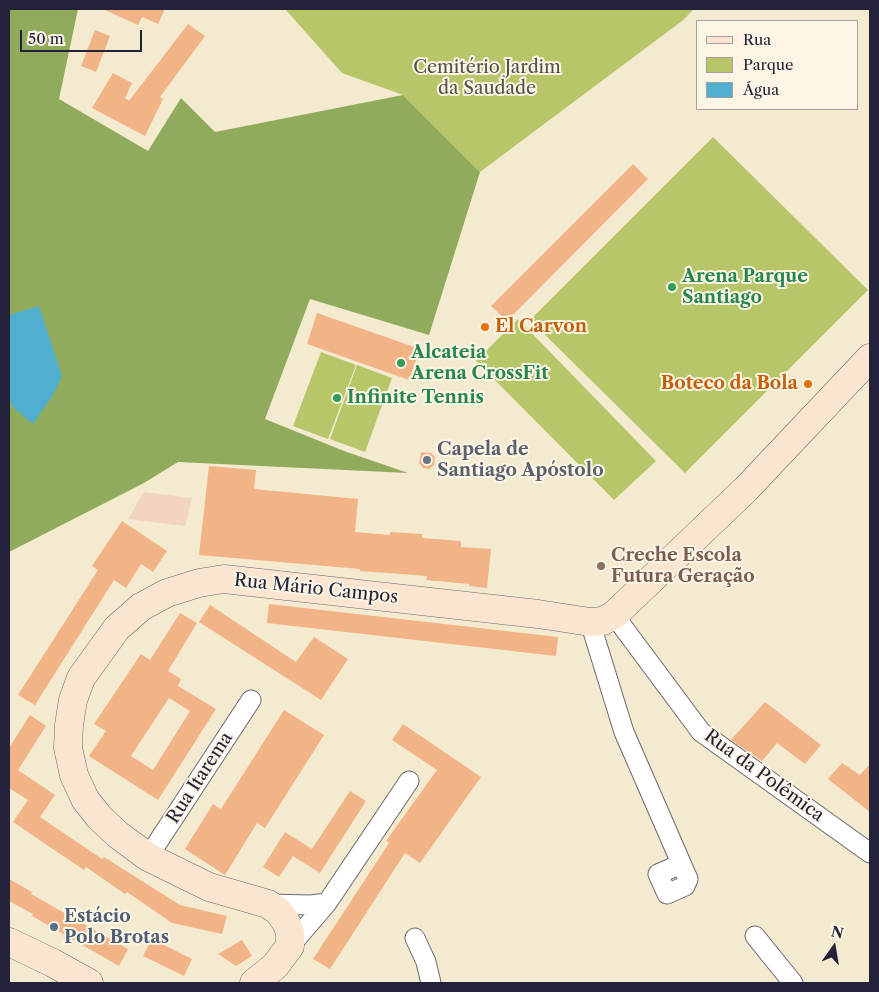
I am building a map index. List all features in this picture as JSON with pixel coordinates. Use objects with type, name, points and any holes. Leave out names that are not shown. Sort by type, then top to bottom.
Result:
[{"type":"main road","points":[[602,618],[746,489],[870,358]]},
{"type":"main road","name":"Rua Mário Campos","points":[[290,946],[290,932],[278,911],[268,904],[209,887],[148,857],[99,817],[85,799],[74,776],[68,748],[72,708],[81,678],[118,628],[141,607],[167,594],[198,583],[224,579],[538,614],[602,618]]},
{"type":"main road","points":[[9,942],[89,983]]},
{"type":"main road","points":[[254,983],[275,966],[290,946]]},
{"type":"street","name":"Rua da Polêmica","points":[[602,618],[701,732],[870,853]]},
{"type":"street","points":[[602,618],[624,732],[681,864]]},
{"type":"street","name":"Rua Itarema","points":[[148,857],[251,700]]},
{"type":"street","points":[[290,946],[307,929],[327,903],[409,781]]},
{"type":"street","points":[[268,904],[304,905],[327,903]]},
{"type":"street","points":[[755,936],[793,983]]},
{"type":"street","points":[[415,938],[426,962],[431,983]]},
{"type":"shaded area","points":[[144,492],[192,498],[185,526],[128,519]]},
{"type":"green space","points":[[9,9],[78,9],[59,99],[148,151],[181,98],[215,132],[403,95],[480,172],[429,335],[310,299],[265,419],[344,451],[408,473],[178,462],[144,483],[9,552]]},
{"type":"green space","name":"Cemitério Jardim da Saudade","points":[[285,9],[694,9],[682,21],[480,172],[403,95],[342,73]]},
{"type":"green space","points":[[713,137],[868,290],[685,473],[530,320]]},
{"type":"green space","points":[[518,319],[656,461],[614,500],[476,361]]},
{"type":"green space","points":[[321,352],[356,365],[328,439],[293,426]]},
{"type":"green space","points":[[357,365],[392,378],[365,452],[330,439]]},
{"type":"water","points":[[39,306],[62,376],[53,395],[33,424],[14,408],[9,398],[9,315]]},
{"type":"building","points":[[103,9],[165,9],[158,24],[142,17],[138,25]]},
{"type":"building","points":[[188,24],[205,36],[160,97],[163,99],[145,136],[92,108],[113,73],[132,83],[125,98],[129,101]]},
{"type":"building","points":[[95,30],[110,36],[96,72],[81,66]]},
{"type":"building","points":[[633,164],[648,179],[507,321],[491,306]]},
{"type":"building","points":[[317,313],[420,349],[409,380],[307,344]]},
{"type":"building","name":"Capela de Santiago Apóstolo","points":[[421,452],[431,453],[435,457],[434,465],[429,469],[423,468],[419,463]]},
{"type":"building","points":[[209,466],[256,470],[254,489],[358,499],[355,532],[390,535],[390,532],[422,534],[422,538],[461,541],[461,547],[491,549],[487,588],[469,586],[469,584],[426,580],[427,576],[199,555]]},
{"type":"building","points":[[122,521],[167,551],[153,572],[141,564],[126,588],[114,580],[35,705],[18,695],[98,570],[92,566]]},
{"type":"building","points":[[269,604],[558,637],[556,656],[267,623]]},
{"type":"building","points":[[210,605],[296,662],[314,637],[348,659],[321,700],[199,622]]},
{"type":"building","points":[[180,613],[197,623],[168,671],[181,679],[178,686],[216,709],[158,800],[89,756],[106,731],[94,724],[141,654],[150,660]],"holes":[[[169,698],[190,711],[153,770],[131,756]]]},
{"type":"building","points":[[765,702],[821,745],[805,764],[777,743],[762,761],[731,740]]},
{"type":"building","points":[[284,710],[324,735],[265,828],[257,823],[225,875],[185,849],[213,804],[221,809]]},
{"type":"building","points":[[30,715],[46,726],[18,770],[55,795],[40,817],[102,859],[104,857],[180,905],[227,916],[222,934],[172,923],[86,867],[84,870],[13,822],[28,800],[9,788],[9,748]]},
{"type":"building","points":[[403,724],[481,777],[420,863],[405,853],[330,969],[313,959],[389,843],[386,841],[437,770],[392,740]]},
{"type":"building","points":[[842,763],[860,775],[870,764],[870,812],[828,779]]},
{"type":"building","points":[[350,791],[366,801],[320,873],[293,856],[279,877],[263,867],[285,832],[312,849]]},
{"type":"building","points":[[9,879],[32,892],[31,894],[128,949],[119,966],[9,901]]},
{"type":"building","points":[[152,939],[192,959],[184,976],[143,956]]},
{"type":"building","points":[[242,940],[252,956],[236,966],[218,954]]},
{"type":"place","name":"Arena Parque Santiago","points":[[672,287]]},
{"type":"place","name":"El Carvon","points":[[485,327]]},
{"type":"place","name":"Alcateia Arena CrossFit","points":[[401,363]]},
{"type":"place","name":"Boteco da Bola","points":[[808,384]]},
{"type":"place","name":"Infinite Tennis","points":[[337,398]]},
{"type":"place","name":"Capela de Santiago Apóstolo","points":[[427,460]]},
{"type":"place","name":"Creche Escola Futura Geração","points":[[601,566]]},
{"type":"place","name":"Estácio Polo Brotas","points":[[54,927]]}]
